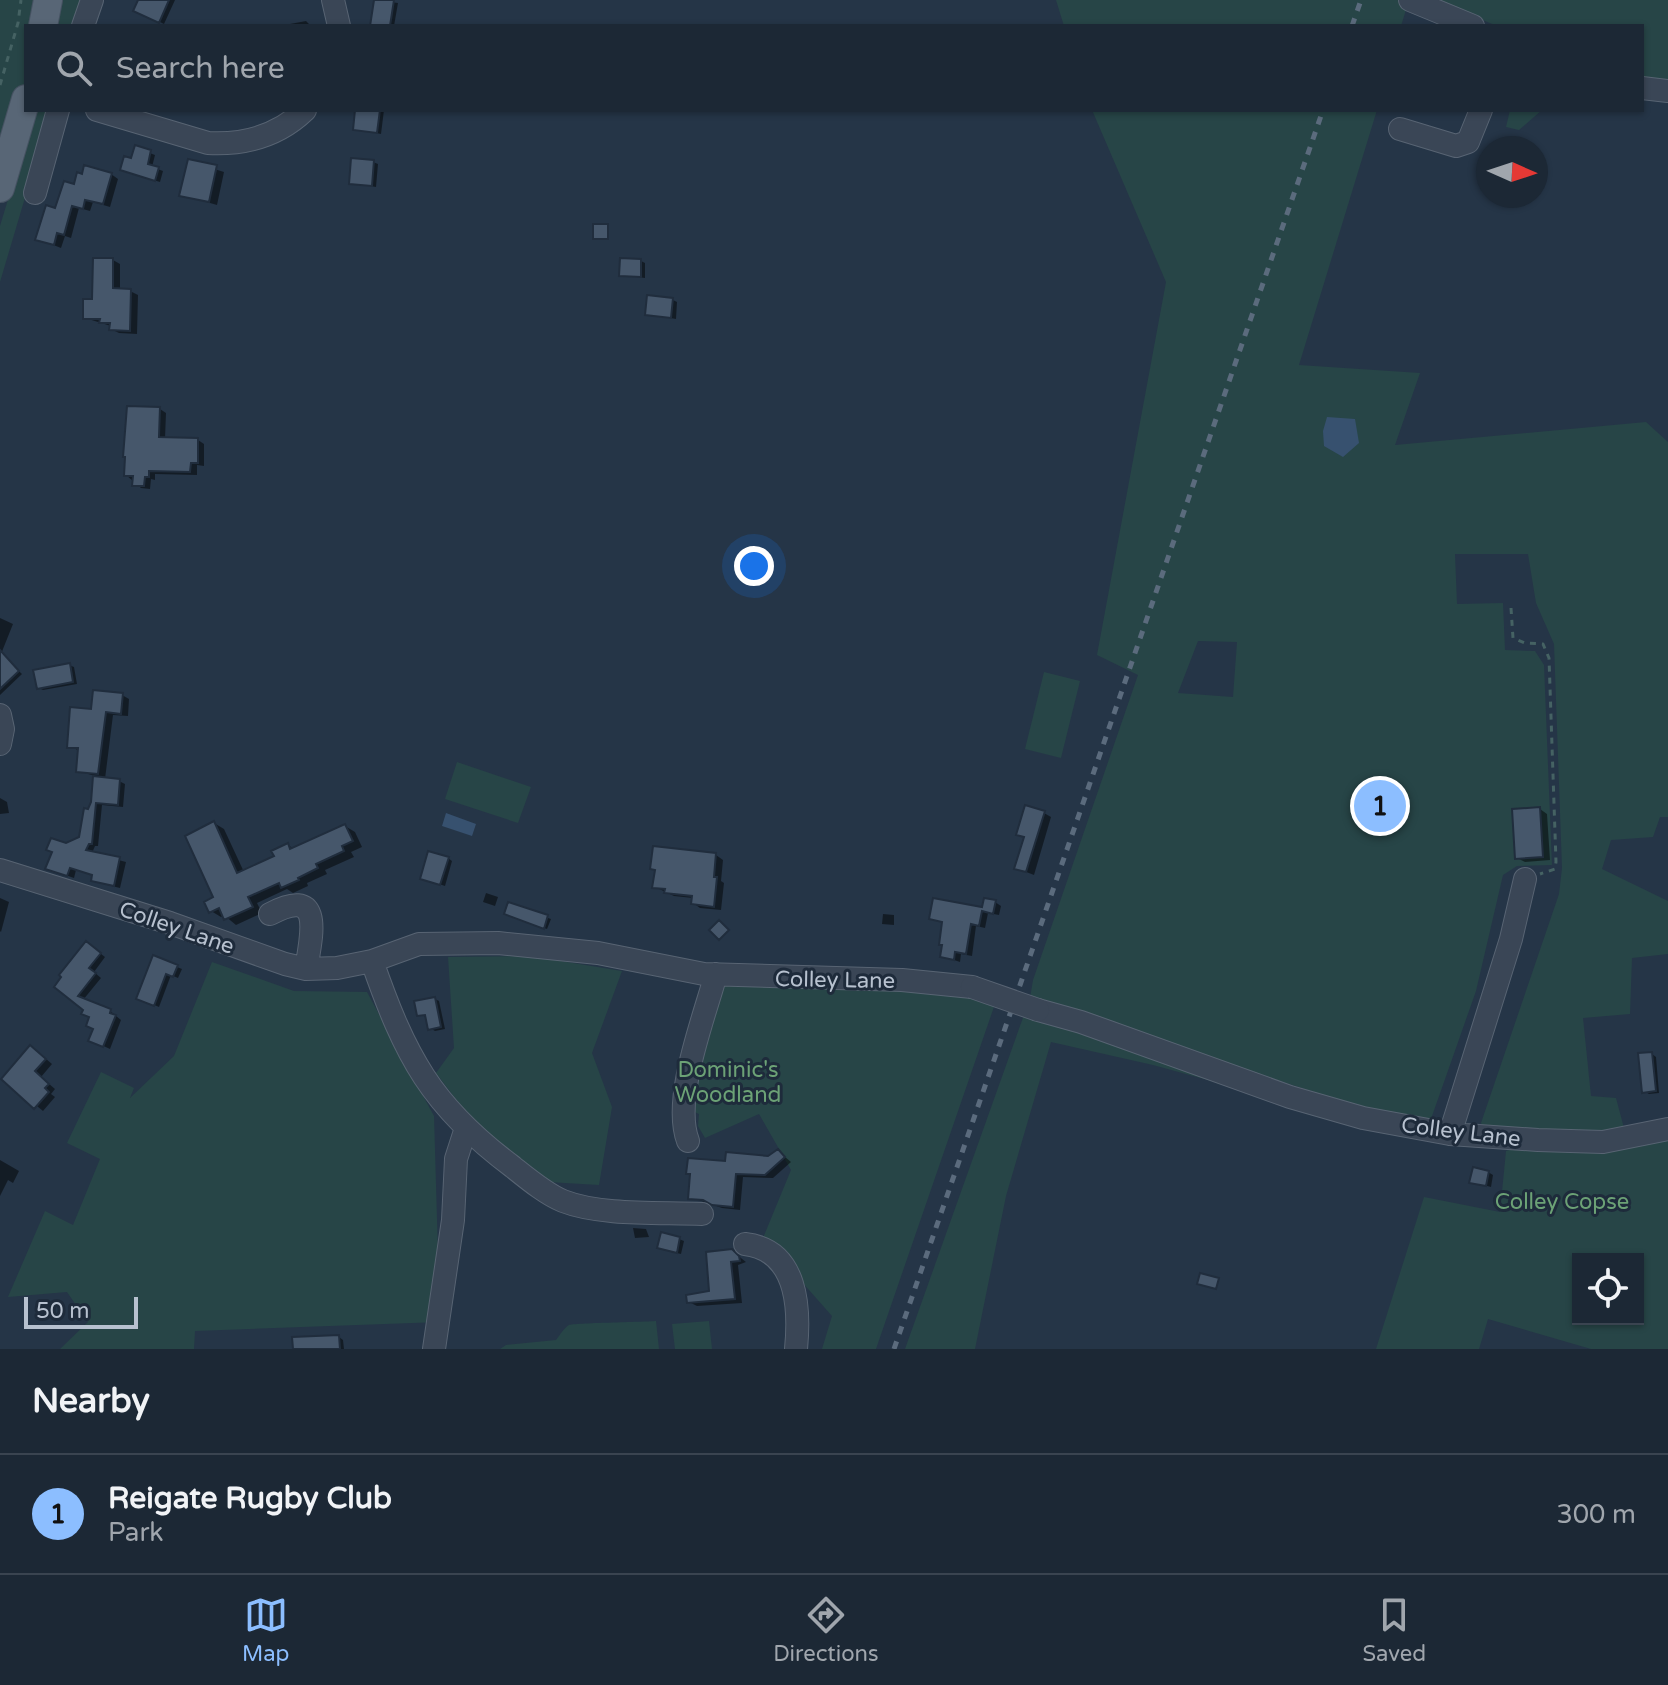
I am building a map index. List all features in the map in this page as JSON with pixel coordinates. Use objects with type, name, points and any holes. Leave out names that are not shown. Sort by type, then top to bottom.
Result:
[{"type":"main road","points":[[43,24],[48,0]]},
{"type":"main road","points":[[0,188],[24,106]]},
{"type":"street","points":[[84,24],[92,0]]},
{"type":"street","points":[[333,0],[339,24]]},
{"type":"street","points":[[1410,0],[1468,24]]},
{"type":"street","points":[[1644,88],[1668,91]]},
{"type":"street","points":[[35,193],[57,112]]},
{"type":"street","points":[[104,112],[193,139],[224,144],[269,134],[302,112]]},
{"type":"street","points":[[1400,129],[1456,146],[1468,142],[1480,112]]},
{"type":"street","points":[[0,715],[3,729],[0,744]]},
{"type":"street","name":"Colley Lane","points":[[0,870],[306,969],[337,968],[372,961],[419,944],[498,943],[598,953],[716,974],[902,980],[972,987],[1290,1097],[1363,1118],[1450,1134],[1603,1142],[1668,1129]]},
{"type":"street","points":[[1450,1134],[1511,939],[1525,879]]},
{"type":"street","points":[[270,914],[288,904],[306,908],[312,932],[306,969]]},
{"type":"street","points":[[372,961],[392,1019],[419,1072],[441,1103],[483,1145],[563,1201],[608,1210],[702,1214]]},
{"type":"street","points":[[688,1141],[682,1126],[685,1090],[716,974]]},
{"type":"street","points":[[434,1349],[453,1220],[456,1159],[466,1128]]},
{"type":"street","points":[[745,1244],[768,1251],[785,1267],[795,1288],[798,1313],[796,1349]]},
{"type":"path","points":[[0,85],[18,23],[21,0]]},
{"type":"path","points":[[1511,608],[1513,638],[1525,643],[1543,644],[1549,658],[1556,862],[1555,869],[1525,879]]},
{"type":"green space","points":[[0,0],[48,0],[43,24],[24,24],[24,106],[0,188]]},
{"type":"green space","points":[[60,0],[86,0],[79,24],[55,24]]},
{"type":"green space","points":[[1056,0],[1409,0],[1402,24],[1063,24]]},
{"type":"green space","points":[[1435,0],[1668,0],[1668,82],[1644,78],[1644,24],[1492,24]]},
{"type":"green space","points":[[34,112],[50,112],[0,282],[0,226]]},
{"type":"green space","points":[[1093,112],[1376,112],[1299,365],[1420,373],[1395,445],[1646,422],[1668,442],[1668,817],[1660,817],[1653,837],[1611,840],[1602,869],[1668,901],[1668,954],[1632,958],[1630,1014],[1583,1018],[1591,1096],[1616,1098],[1624,1128],[1586,1134],[1484,1131],[1481,1123],[1559,894],[1562,868],[1554,644],[1536,603],[1528,554],[1455,554],[1457,604],[1503,603],[1505,650],[1535,651],[1544,665],[1552,865],[1517,866],[1503,875],[1476,991],[1431,1119],[1363,1108],[1234,1066],[1226,1085],[1051,1042],[1006,1196],[975,1349],[905,1349],[1030,998],[1033,980],[1138,675],[1097,655],[1166,282]],"holes":[[[1198,641],[1237,642],[1233,697],[1178,693]]]},
{"type":"green space","points":[[1510,112],[1540,112],[1519,130],[1506,127]]},
{"type":"green space","points":[[1044,672],[1080,681],[1061,758],[1025,749]]},
{"type":"green space","points":[[457,762],[531,787],[518,823],[445,799]]},
{"type":"green space","points":[[530,956],[622,971],[592,1053],[612,1107],[599,1185],[531,1181],[473,1122],[436,1073],[454,1048],[448,957]]},
{"type":"green space","points":[[212,962],[294,991],[367,992],[434,1116],[440,1322],[195,1331],[194,1349],[60,1349],[88,1322],[67,1292],[8,1297],[45,1211],[73,1225],[100,1159],[67,1143],[101,1072],[134,1088],[130,1098],[174,1056]]},
{"type":"green space","name":"Dominic's Woodland","points":[[776,985],[942,992],[996,1001],[876,1349],[822,1349],[832,1316],[763,1238],[791,1170],[759,1114],[705,1138],[698,1126],[699,1114],[688,1109],[719,986]]},
{"type":"green space","name":"Colley Copse","points":[[1668,1129],[1668,1349],[1591,1349],[1488,1319],[1479,1349],[1376,1349],[1424,1197],[1500,1212],[1506,1151],[1538,1140]]},
{"type":"green space","points":[[656,1321],[659,1349],[500,1349],[506,1345],[556,1340],[569,1325]]},
{"type":"green space","points":[[709,1321],[712,1349],[675,1349],[672,1324]]},
{"type":"water","points":[[1327,417],[1355,419],[1359,443],[1343,457],[1324,446],[1323,431]]},
{"type":"water","points":[[446,813],[476,824],[472,836],[442,826]]},
{"type":"building","points":[[138,0],[169,0],[159,23],[133,11]]},
{"type":"building","points":[[374,0],[394,0],[390,24],[370,24]]},
{"type":"building","points":[[355,112],[380,112],[377,133],[353,130]]},
{"type":"building","points":[[135,145],[151,150],[148,164],[159,167],[155,181],[120,170],[124,156],[131,158]]},
{"type":"building","points":[[351,158],[374,160],[372,186],[349,184]]},
{"type":"building","points":[[188,159],[217,165],[209,202],[179,196]]},
{"type":"building","points":[[84,165],[112,173],[103,204],[85,200],[83,209],[72,206],[64,235],[57,233],[54,245],[35,240],[46,205],[55,208],[64,181],[74,184],[77,172],[82,174]]},
{"type":"building","points":[[593,224],[608,224],[608,239],[593,239]]},
{"type":"building","points":[[93,258],[113,258],[113,288],[131,289],[130,331],[109,330],[110,323],[99,323],[100,319],[83,319],[83,299],[92,299]]},
{"type":"building","points":[[620,258],[641,259],[641,277],[619,276]]},
{"type":"building","points":[[647,295],[673,298],[671,318],[645,315]]},
{"type":"building","points":[[127,406],[160,407],[159,437],[198,438],[198,463],[191,463],[190,472],[149,471],[144,486],[132,486],[133,476],[124,476]]},
{"type":"building","points":[[0,650],[19,671],[0,689]]},
{"type":"building","points":[[70,663],[73,682],[37,689],[33,670]]},
{"type":"building","points":[[93,690],[123,693],[121,714],[106,712],[98,774],[76,772],[78,748],[67,748],[70,707],[91,709]]},
{"type":"building","points":[[93,776],[120,779],[118,805],[96,803],[92,844],[86,850],[120,857],[114,886],[91,881],[92,875],[70,868],[67,876],[45,869],[52,852],[46,850],[51,838],[66,843],[79,837],[84,808],[88,809],[91,802]]},
{"type":"building","points":[[1025,805],[1045,811],[1026,872],[1014,869],[1024,837],[1016,835]]},
{"type":"building","points":[[1540,807],[1543,857],[1515,859],[1512,809]]},
{"type":"building","points":[[214,821],[237,873],[274,856],[271,851],[288,843],[290,849],[345,824],[353,841],[342,846],[344,851],[316,864],[318,868],[299,880],[281,888],[279,883],[248,897],[253,907],[224,920],[219,908],[209,913],[204,902],[213,897],[185,836]]},
{"type":"building","points":[[653,846],[716,853],[714,907],[691,904],[692,896],[664,893],[665,889],[652,888],[655,870],[650,869]]},
{"type":"building","points":[[428,851],[449,857],[440,885],[420,879]]},
{"type":"building","points":[[933,898],[982,907],[984,898],[996,900],[993,914],[982,911],[979,926],[971,924],[966,954],[955,952],[954,960],[940,957],[942,922],[929,919]]},
{"type":"building","points":[[508,902],[548,915],[544,929],[504,914]]},
{"type":"building","points":[[719,920],[729,930],[719,940],[709,930]]},
{"type":"building","points":[[86,941],[101,953],[89,968],[96,973],[78,996],[111,1009],[110,1013],[116,1015],[103,1047],[88,1041],[93,1029],[86,1026],[89,1017],[81,1014],[83,1010],[54,987],[61,977],[59,975]]},
{"type":"building","points":[[153,955],[178,965],[173,977],[166,974],[154,1006],[136,999]]},
{"type":"building","points":[[435,997],[441,1027],[428,1030],[425,1015],[417,1016],[414,1001]]},
{"type":"building","points":[[30,1045],[46,1059],[35,1071],[49,1084],[45,1088],[49,1092],[34,1109],[1,1079]]},
{"type":"building","points":[[1652,1052],[1656,1091],[1642,1093],[1638,1053]]},
{"type":"building","points":[[778,1149],[785,1157],[765,1175],[736,1174],[733,1207],[688,1199],[688,1158],[725,1161],[726,1152],[768,1156]]},
{"type":"building","points":[[1473,1167],[1489,1171],[1486,1186],[1469,1183]]},
{"type":"building","points":[[661,1232],[680,1237],[677,1253],[657,1248]]},
{"type":"building","points":[[732,1249],[740,1261],[731,1262],[735,1299],[687,1303],[686,1295],[709,1291],[706,1252]]},
{"type":"building","points":[[1200,1273],[1219,1278],[1216,1289],[1197,1284]]},
{"type":"building","points":[[339,1335],[340,1349],[293,1349],[292,1337]]},
{"type":"railway","points":[[1353,24],[1361,0]]},
{"type":"railway","points":[[894,1349],[1322,112]]},
{"type":"place","name":"Reigate Rugby Club","points":[[1380,806]]}]
